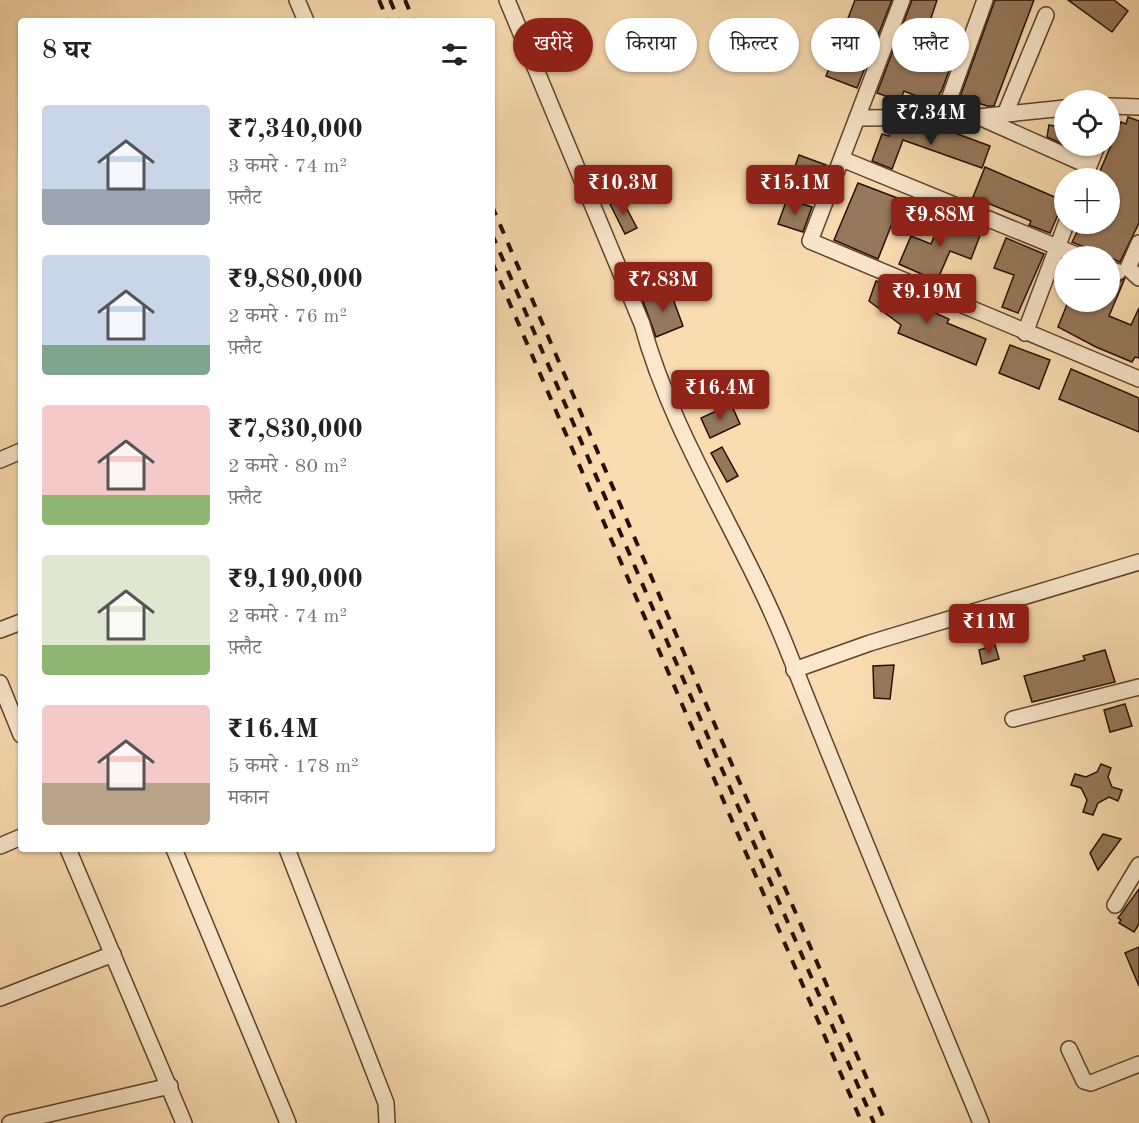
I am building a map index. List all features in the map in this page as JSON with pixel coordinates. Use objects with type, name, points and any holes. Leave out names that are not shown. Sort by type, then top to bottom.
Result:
[{"type":"street","points":[[297,0],[305,18]]},
{"type":"street","points":[[507,0],[642,324],[657,371],[685,441],[744,554],[786,646],[981,1123]]},
{"type":"street","points":[[902,0],[810,241],[1139,379]]},
{"type":"street","points":[[943,116],[985,0]]},
{"type":"street","points":[[1005,114],[1046,15]]},
{"type":"street","points":[[1120,107],[1139,107]]},
{"type":"street","points":[[856,118],[978,117],[1054,109]]},
{"type":"street","points":[[978,117],[1078,168]]},
{"type":"street","points":[[842,159],[1055,246]]},
{"type":"street","points":[[1139,243],[1128,268],[1139,278]]},
{"type":"street","points":[[1025,333],[1054,255]]},
{"type":"street","points":[[0,460],[18,452]]},
{"type":"street","points":[[794,670],[870,643],[1139,562]]},
{"type":"street","points":[[0,630],[18,623]]},
{"type":"street","points":[[0,683],[18,728]]},
{"type":"street","points":[[1013,718],[1139,687]]},
{"type":"street","points":[[0,846],[18,838]]},
{"type":"street","points":[[69,852],[184,1123]]},
{"type":"street","points":[[175,852],[288,1123]]},
{"type":"street","points":[[288,852],[386,1103],[387,1123]]},
{"type":"street","points":[[1115,905],[1139,865]]},
{"type":"street","points":[[0,998],[113,954]]},
{"type":"street","points":[[1069,1049],[1084,1081],[1091,1083],[1139,1064]]},
{"type":"street","points":[[9,1123],[170,1086]]},
{"type":"building","points":[[855,0],[892,0],[880,30],[880,18],[848,18]]},
{"type":"building","points":[[912,0],[937,0],[931,18],[905,18]]},
{"type":"building","points":[[995,0],[1034,0],[994,106],[987,106],[960,97]]},
{"type":"building","points":[[1068,0],[1114,0],[1128,11],[1112,32]]},
{"type":"building","points":[[892,53],[892,72],[948,72],[934,103],[904,91],[900,101],[877,93]]},
{"type":"building","points":[[828,72],[863,72],[857,88],[826,76]]},
{"type":"building","points":[[1128,117],[1139,121],[1139,223],[1120,262],[1120,246],[1082,246],[1072,242],[1076,234],[1120,234],[1120,168],[1101,168],[1106,156],[1120,156],[1120,124],[1121,122],[1126,124]]},
{"type":"building","points":[[1049,125],[1054,126],[1054,140],[1047,137]]},
{"type":"building","points":[[892,127],[910,130],[920,127],[934,132],[936,129],[943,131],[944,129],[990,146],[982,168],[903,140],[892,169],[872,161],[882,134],[889,136]]},
{"type":"building","points":[[799,155],[826,165],[818,185],[792,175]]},
{"type":"building","points":[[985,167],[1054,197],[1054,224],[1050,233],[1029,225],[1031,221],[973,197]]},
{"type":"building","points":[[858,183],[921,207],[910,234],[891,226],[878,259],[834,240]]},
{"type":"building","points":[[621,198],[637,228],[625,234],[610,204]]},
{"type":"building","points":[[787,199],[812,207],[803,232],[778,224]]},
{"type":"building","points":[[943,215],[981,233],[971,259],[950,251],[937,281],[899,264],[911,236],[931,244]]},
{"type":"building","points":[[1006,238],[1044,254],[1018,313],[1002,307],[1014,275],[994,268]]},
{"type":"building","points":[[876,281],[897,288],[895,295],[949,319],[947,323],[986,339],[976,365],[898,333],[901,325],[869,301]]},
{"type":"building","points":[[669,288],[683,326],[656,337],[643,301]]},
{"type":"building","points":[[1139,308],[1139,358],[1135,357],[1132,362],[1096,347],[1058,327],[1064,312],[1111,312],[1109,316],[1131,325]]},
{"type":"building","points":[[1010,345],[1050,360],[1039,389],[999,373]]},
{"type":"building","points":[[1071,369],[1139,398],[1139,432],[1059,399]]},
{"type":"building","points":[[731,404],[740,424],[710,438],[701,418]]},
{"type":"building","points":[[722,447],[738,476],[727,482],[711,453]]},
{"type":"building","points":[[995,645],[999,659],[982,664],[979,650]]},
{"type":"building","points":[[1105,650],[1115,682],[1032,702],[1024,676],[1085,660],[1083,656]]},
{"type":"building","points":[[894,665],[890,699],[874,698],[873,666]]},
{"type":"building","points":[[1125,704],[1132,726],[1110,732],[1104,710]]},
{"type":"building","points":[[1101,764],[1111,768],[1108,777],[1112,787],[1122,790],[1118,801],[1109,797],[1098,803],[1093,815],[1083,812],[1087,800],[1081,788],[1071,785],[1075,774],[1086,777],[1097,772]]},
{"type":"building","points":[[1103,834],[1121,839],[1098,870],[1090,853]]},
{"type":"building","points":[[1139,889],[1139,924],[1134,932],[1119,923],[1121,920],[1118,918]]},
{"type":"building","points":[[1139,947],[1139,986],[1125,953]]},
{"type":"railway","points":[[379,0],[387,18]]},
{"type":"railway","points":[[390,0],[398,18]]},
{"type":"railway","points":[[405,0],[413,18]]},
{"type":"railway","points":[[495,213],[886,1123]]},
{"type":"railway","points":[[495,241],[874,1123]]},
{"type":"railway","points":[[495,269],[862,1123]]}]
